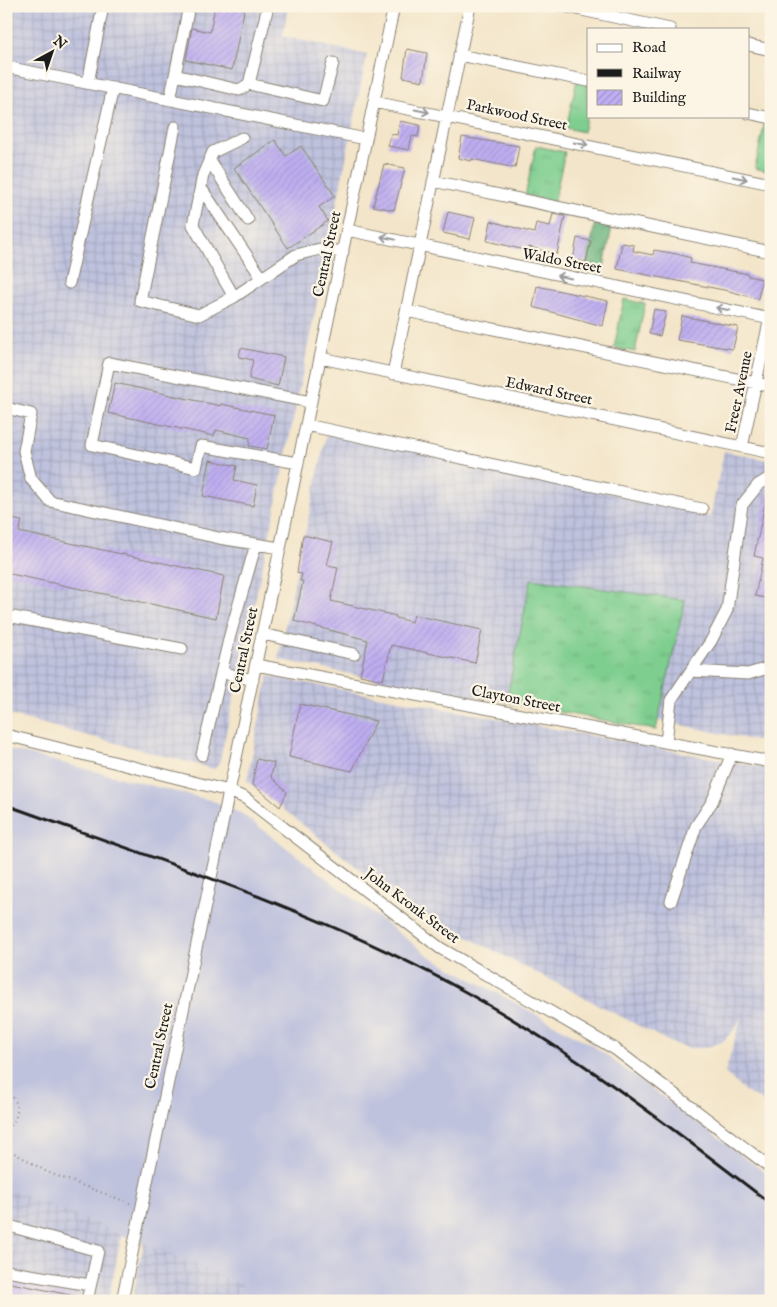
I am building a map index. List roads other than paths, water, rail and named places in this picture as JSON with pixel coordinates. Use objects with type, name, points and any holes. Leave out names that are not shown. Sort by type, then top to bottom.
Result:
[{"type":"street","points":[[88,83],[103,6]]},
{"type":"street","points":[[170,100],[189,6]]},
{"type":"street","points":[[249,84],[268,6]]},
{"type":"street","name":"Central Street","points":[[122,1301],[394,6]]},
{"type":"street","points":[[393,374],[470,6]]},
{"type":"street","points":[[564,6],[665,28]]},
{"type":"street","points":[[750,45],[771,50]]},
{"type":"street","points":[[459,55],[587,81]]},
{"type":"street","points":[[175,75],[239,90],[249,84],[324,101],[333,63]]},
{"type":"street","points":[[7,70],[88,83],[366,139]]},
{"type":"street","points":[[69,283],[113,88]]},
{"type":"street","name":"Parkwood Street","points":[[374,102],[771,184]]},
{"type":"street","points":[[750,113],[771,118]]},
{"type":"street","points":[[175,127],[140,301],[199,315],[234,297],[296,255],[320,249],[343,252]]},
{"type":"street","points":[[234,297],[193,225],[203,175],[214,152],[242,138]]},
{"type":"street","points":[[210,161],[248,220]]},
{"type":"street","points":[[433,181],[771,252]]},
{"type":"street","points":[[201,188],[262,278]]},
{"type":"street","name":"Waldo Street","points":[[347,230],[500,264],[770,317]]},
{"type":"street","points":[[406,310],[771,386]]},
{"type":"street","name":"Freer Avenue","points":[[742,447],[770,317]]},
{"type":"street","name":"Edward Street","points":[[321,358],[771,453]]},
{"type":"street","points":[[298,463],[201,446],[196,468],[92,446],[109,363],[311,402]]},
{"type":"street","points":[[6,408],[31,414],[24,451],[31,479],[50,501],[219,538],[280,548]]},
{"type":"street","points":[[306,425],[702,509]]},
{"type":"street","points":[[666,742],[671,700],[711,642],[727,610],[742,505],[758,485],[771,477]]},
{"type":"street","points":[[202,755],[221,672],[256,544]]},
{"type":"street","points":[[6,620],[13,617],[182,649]]},
{"type":"street","points":[[262,634],[354,654]]},
{"type":"street","name":"Clayton Street","points":[[256,666],[771,762]]},
{"type":"street","points":[[691,671],[748,674],[771,667]]},
{"type":"street","points":[[221,672],[253,680]]},
{"type":"street","name":"John Kronk Street","points":[[6,735],[229,791],[245,798],[440,948],[615,1049],[771,1168]]},
{"type":"street","points":[[671,901],[696,826],[712,802],[732,754]]},
{"type":"street","points":[[6,1225],[98,1252],[87,1301]]},
{"type":"street","points":[[6,1271],[90,1285]]},
{"type":"railway","points":[[6,805],[176,865],[288,908],[398,957],[451,984],[494,1008],[576,1060],[655,1116],[771,1204]]}]
